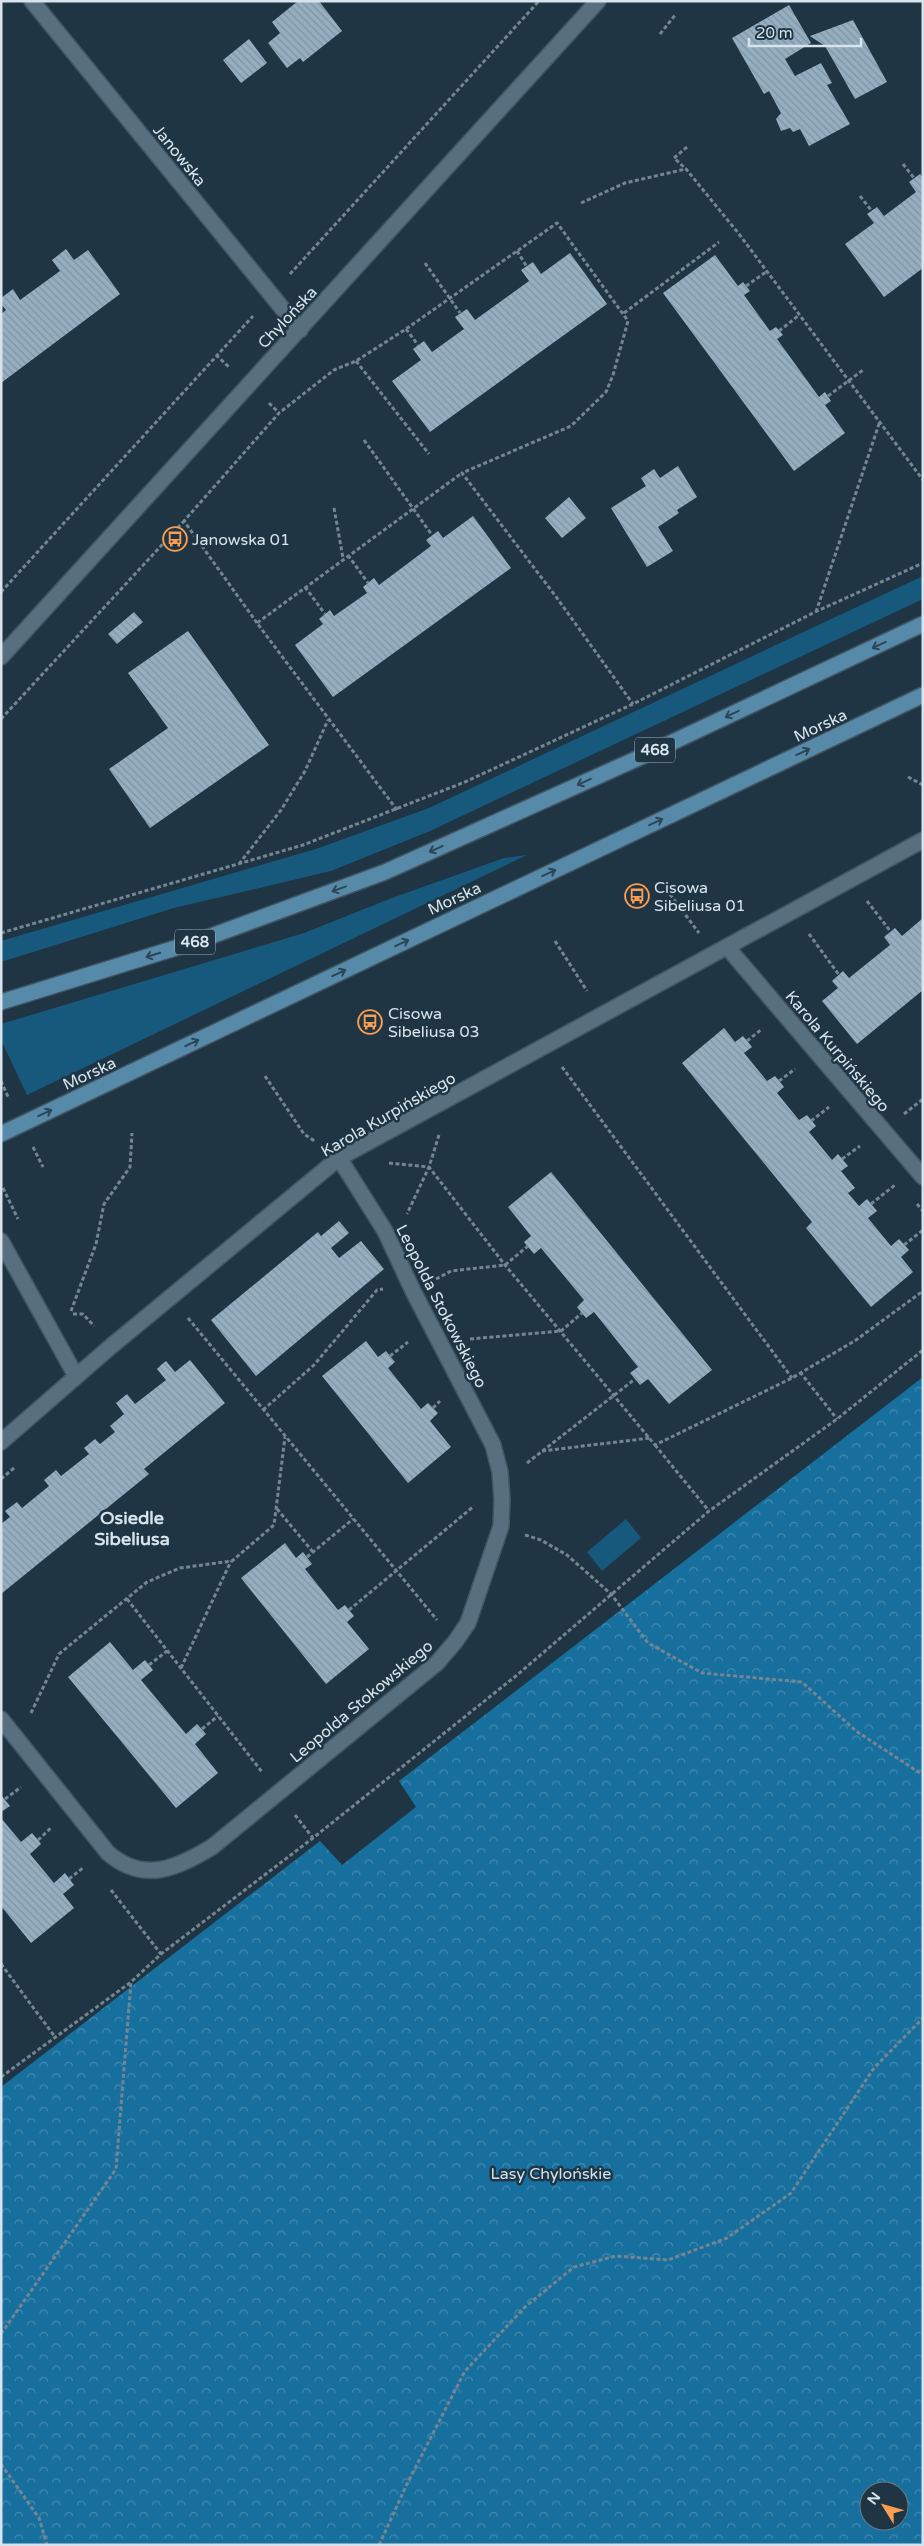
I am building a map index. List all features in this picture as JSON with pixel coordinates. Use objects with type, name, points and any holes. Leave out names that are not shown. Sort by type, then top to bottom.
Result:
[{"type":"main road","name":"468","points":[[1,1002],[198,941],[385,872],[643,756],[923,624]]},
{"type":"main road","name":"Morska","points":[[1,1134],[923,695]]},
{"type":"street","name":"Janowska","points":[[32,1],[300,330]]},
{"type":"street","name":"Chylońska","points":[[1,657],[598,1]]},
{"type":"street","name":"Karola Kurpińskiego","points":[[1,1442],[76,1376],[339,1158],[923,840]]},
{"type":"street","name":"Karola Kurpińskiego","points":[[727,947],[923,1177]]},
{"type":"street","name":"Leopolda Stokowskiego","points":[[1,1719],[108,1853],[118,1861],[136,1868],[158,1870],[182,1865],[212,1847],[437,1663],[468,1623],[501,1526],[500,1472],[493,1445],[413,1291],[392,1245],[339,1158]]},
{"type":"street","points":[[1,1240],[76,1376]]},
{"type":"path","points":[[290,275],[539,1]]},
{"type":"path","points":[[660,34],[676,14]]},
{"type":"path","points":[[687,147],[674,158],[686,169],[766,272],[848,381],[880,420],[923,480]]},
{"type":"path","points":[[903,164],[914,178]]},
{"type":"path","points":[[581,203],[625,183],[686,169]]},
{"type":"path","points":[[860,196],[871,210]]},
{"type":"path","points":[[1,719],[184,521],[279,413],[334,370],[356,361],[406,329],[557,223],[628,321],[613,375],[606,392],[571,426],[462,473],[343,558],[257,623]]},
{"type":"path","points":[[624,313],[719,242]]},
{"type":"path","points":[[517,251],[527,266]]},
{"type":"path","points":[[425,263],[460,313]]},
{"type":"path","points":[[746,286],[766,272]]},
{"type":"path","points":[[1,592],[255,313]]},
{"type":"path","points":[[779,331],[798,316]]},
{"type":"path","points":[[406,329],[418,345]]},
{"type":"path","points":[[356,361],[429,454]]},
{"type":"path","points":[[828,396],[863,370]]},
{"type":"path","points":[[816,612],[880,420]]},
{"type":"path","points":[[364,440],[432,535]]},
{"type":"path","points":[[462,473],[557,598],[633,704]]},
{"type":"path","points":[[334,508],[343,558]]},
{"type":"path","points":[[184,521],[257,623],[397,810]]},
{"type":"path","points":[[348,555],[368,583]]},
{"type":"path","points":[[1,933],[303,845],[397,810],[465,782],[633,704],[816,612],[923,562]]},
{"type":"path","points":[[305,587],[325,614]]},
{"type":"path","points":[[238,865],[281,810],[304,770],[328,719]]},
{"type":"path","points":[[908,777],[923,785]]},
{"type":"path","points":[[666,889],[671,896]]},
{"type":"path","points":[[871,906],[891,932]]},
{"type":"path","points":[[807,932],[839,975]]},
{"type":"path","points":[[555,941],[602,1015]]},
{"type":"path","points":[[747,1041],[770,1023]]},
{"type":"path","points":[[568,1060],[560,1064],[792,1378]]},
{"type":"path","points":[[779,1081],[797,1067]]},
{"type":"path","points":[[265,1076],[304,1134]]},
{"type":"path","points":[[811,1121],[835,1102]]},
{"type":"path","points":[[392,1245],[429,1167],[441,1129]]},
{"type":"path","points":[[70,1314],[96,1244],[104,1204],[130,1166],[132,1133]]},
{"type":"path","points":[[842,1159],[867,1140]]},
{"type":"path","points":[[429,1167],[505,1264],[651,1438],[709,1511]]},
{"type":"path","points":[[871,1204],[899,1182]]},
{"type":"path","points":[[911,1196],[923,1211]]},
{"type":"path","points":[[904,1245],[923,1230]]},
{"type":"path","points":[[263,1410],[314,1365],[377,1290],[393,1287],[413,1291],[451,1271],[505,1264],[528,1246]]},
{"type":"path","points":[[656,1445],[792,1378],[856,1340],[923,1291]]},
{"type":"path","points":[[390,1356],[419,1333],[440,1342],[561,1331],[582,1313]]},
{"type":"path","points":[[179,1321],[186,1315],[455,1642]]},
{"type":"path","points":[[1,2077],[131,1982],[161,1954],[313,1838],[517,1675],[709,1511],[837,1419],[923,1350]]},
{"type":"path","points":[[800,1372],[837,1419]]},
{"type":"path","points":[[181,1668],[232,1560],[274,1525],[285,1436]]},
{"type":"path","points":[[542,1451],[651,1438]]},
{"type":"path","points":[[1,1479],[16,1466]]},
{"type":"path","points":[[277,1509],[313,1552]]},
{"type":"path","points":[[307,1558],[353,1519]]},
{"type":"path","points":[[541,1540],[567,1555],[611,1594],[648,1643],[702,1673],[802,1682],[856,1731],[923,1775]]},
{"type":"path","points":[[17,1740],[59,1654],[147,1582],[180,1568],[232,1560]]},
{"type":"path","points":[[127,1599],[313,1838]]},
{"type":"path","points":[[149,1666],[168,1651]]},
{"type":"path","points":[[202,1729],[218,1716]]},
{"type":"path","points":[[4,1799],[23,1785]]},
{"type":"path","points":[[38,1840],[57,1824]]},
{"type":"path","points":[[69,1879],[90,1862],[108,1853]]},
{"type":"path","points":[[108,1886],[161,1954]]},
{"type":"path","points":[[1,1964],[55,2037]]},
{"type":"path","points":[[1,2334],[116,2169],[131,1982]]},
{"type":"path","points":[[379,2545],[407,2484],[465,2371],[525,2307],[574,2267],[616,2256],[668,2260],[727,2238],[791,2193],[874,2068],[923,2018]]},
{"type":"path","points":[[1,2464],[39,2518],[47,2545]]},
{"type":"shaded area","points":[[923,576],[923,599],[430,831],[331,871],[174,908],[1,962],[1,941],[316,849],[429,808]]},
{"type":"shaded area","points":[[527,855],[27,1095],[1,1040],[1,1024],[304,933],[392,898],[504,858]]},
{"type":"shaded area","points":[[626,1519],[641,1538],[602,1571],[587,1552]]},
{"type":"green space","name":"Lasy Chylońskie","points":[[923,1377],[923,2545],[1,2545],[1,2087],[320,1841],[342,1865],[416,1807],[399,1781]]},
{"type":"building","points":[[298,1],[319,1],[342,31],[303,62],[300,58],[287,68],[268,43],[280,33],[272,22]]},
{"type":"building","points":[[789,5],[811,43],[785,59],[795,76],[821,63],[832,83],[827,85],[850,124],[809,146],[800,129],[793,132],[790,128],[781,131],[776,119],[781,113],[769,91],[764,94],[732,38]]},
{"type":"building","points":[[853,20],[887,82],[855,99],[825,46],[810,36]]},
{"type":"building","points":[[249,39],[267,63],[241,83],[223,60]]},
{"type":"building","points":[[920,174],[923,178],[923,268],[884,297],[845,244],[874,223],[867,214],[877,207],[884,216],[916,192],[909,182]]},
{"type":"building","points":[[66,249],[74,260],[88,250],[120,294],[1,383],[1,314],[6,310],[1,304],[1,298],[13,289],[20,300],[60,271],[52,260]]},
{"type":"building","points":[[570,253],[607,304],[430,432],[392,381],[421,360],[413,349],[424,341],[432,352],[464,329],[455,317],[467,309],[475,320],[529,281],[521,270],[533,262],[541,274]]},
{"type":"building","points":[[715,255],[738,286],[743,282],[750,291],[744,295],[770,331],[776,327],[783,335],[777,339],[819,397],[825,392],[831,401],[825,405],[845,433],[794,471],[663,293]]},
{"type":"building","points":[[678,466],[697,497],[677,510],[679,513],[658,527],[673,551],[647,567],[611,508],[646,486],[641,478],[654,469],[660,478]]},
{"type":"building","points":[[569,497],[586,518],[562,538],[545,518]]},
{"type":"building","points":[[473,516],[511,568],[333,697],[295,645],[323,624],[319,619],[330,610],[334,616],[367,593],[363,587],[374,578],[379,585],[431,546],[426,540],[438,531],[443,538]]},
{"type":"building","points":[[134,612],[143,622],[117,644],[108,634]]},
{"type":"building","points":[[188,631],[269,745],[150,828],[109,769],[168,728],[128,673]]},
{"type":"building","points":[[923,918],[923,990],[857,1044],[822,1001],[838,988],[832,981],[843,971],[849,978],[890,945],[884,937],[895,928],[902,936]]},
{"type":"building","points":[[724,1028],[735,1042],[743,1036],[752,1047],[744,1053],[767,1081],[775,1076],[784,1087],[777,1093],[799,1120],[807,1115],[816,1126],[809,1132],[832,1160],[838,1154],[848,1166],[841,1171],[855,1188],[848,1193],[859,1206],[867,1199],[877,1211],[868,1218],[891,1246],[899,1239],[909,1250],[901,1257],[913,1272],[871,1307],[806,1228],[812,1222],[682,1063]]},
{"type":"building","points":[[551,1172],[712,1370],[669,1404],[648,1379],[640,1385],[630,1373],[638,1367],[594,1312],[586,1318],[577,1307],[584,1300],[541,1248],[534,1254],[524,1242],[531,1236],[508,1207]]},
{"type":"building","points":[[339,1221],[349,1233],[331,1248],[339,1258],[361,1241],[384,1269],[256,1376],[211,1320],[318,1232],[321,1236]]},
{"type":"building","points":[[366,1341],[378,1357],[386,1351],[395,1362],[388,1368],[421,1409],[428,1403],[438,1413],[430,1421],[451,1447],[408,1483],[322,1376]]},
{"type":"building","points":[[190,1360],[225,1403],[144,1469],[149,1474],[1,1594],[1,1524],[10,1517],[5,1511],[17,1502],[22,1508],[49,1486],[44,1480],[56,1470],[61,1476],[89,1454],[84,1448],[95,1439],[100,1444],[115,1432],[110,1426],[124,1414],[116,1403],[127,1394],[135,1404],[166,1380],[157,1369],[161,1365],[166,1361],[175,1372]]},
{"type":"building","points":[[285,1543],[296,1558],[303,1552],[312,1564],[305,1569],[338,1610],[345,1605],[354,1616],[347,1622],[369,1649],[326,1684],[241,1578]]},
{"type":"building","points":[[110,1642],[133,1670],[145,1660],[153,1670],[141,1680],[186,1734],[197,1724],[206,1734],[195,1744],[218,1773],[176,1808],[68,1677]]},
{"type":"building","points":[[1,1795],[10,1806],[1,1812]]},
{"type":"building","points":[[1,1818],[21,1842],[32,1833],[38,1840],[41,1844],[30,1854],[54,1883],[65,1873],[74,1885],[63,1894],[74,1908],[31,1943],[1,1906]]},
{"type":"place","name":"Janowska 01","points":[[175,539]]},
{"type":"place","name":"Cisowa Sibeliusa 01","points":[[637,896]]},
{"type":"place","name":"Cisowa Sibeliusa 03","points":[[370,1022]]},
{"type":"district","name":"Osiedle Sibeliusa","points":[[132,1528]]}]
